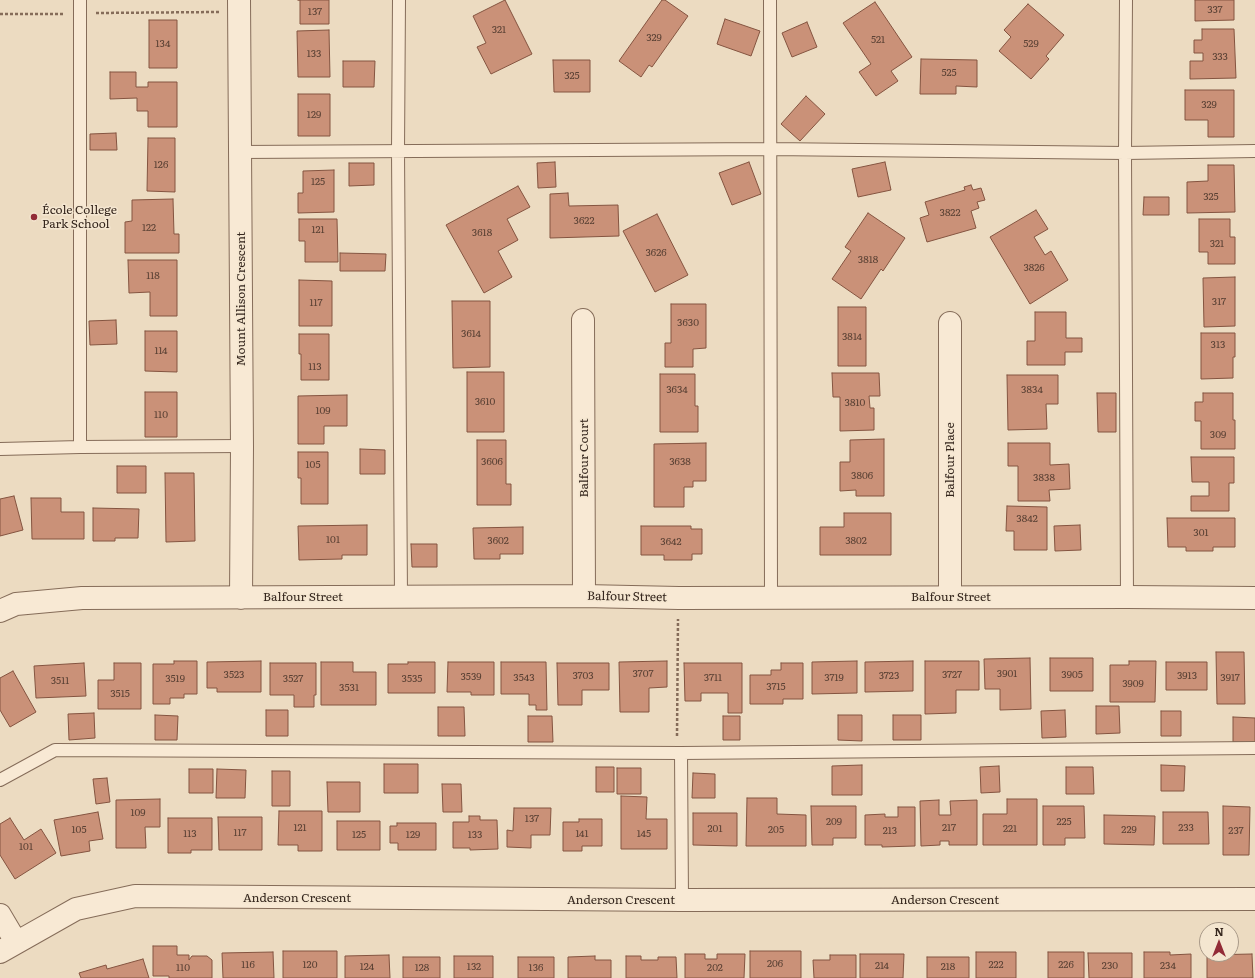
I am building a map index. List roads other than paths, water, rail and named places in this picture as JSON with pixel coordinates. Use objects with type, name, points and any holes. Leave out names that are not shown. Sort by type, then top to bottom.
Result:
[{"type":"street","name":"Mount Allison Crescent","points":[[239,0],[242,446],[241,598]]},
{"type":"street","name":"Balfour Court","points":[[583,320],[584,596]]},
{"type":"street","name":"Balfour Place","points":[[950,323],[950,597]]},
{"type":"street","name":"Balfour Street","points":[[0,611],[16,604],[82,598],[401,596],[584,596],[679,598],[1127,596],[1255,598]]},
{"type":"street","name":"Anderson Crescent","points":[[8,947],[76,909],[134,896],[682,900],[1255,899]]},
{"type":"street","points":[[0,915],[8,947]]},
{"type":"lane","points":[[80,0],[80,447]]},
{"type":"lane","points":[[399,0],[398,151],[401,596]]},
{"type":"lane","points":[[770,0],[771,597]]},
{"type":"lane","points":[[1126,0],[1125,153],[1127,596]]},
{"type":"lane","points":[[240,152],[771,148],[1125,153],[1255,151]]},
{"type":"lane","points":[[0,450],[80,447],[242,446]]},
{"type":"lane","points":[[0,780],[55,750],[681,753],[1255,748]]},
{"type":"lane","points":[[681,753],[682,900]]},
{"type":"place","name":"École College Park School","points":[[34,217]]}]
